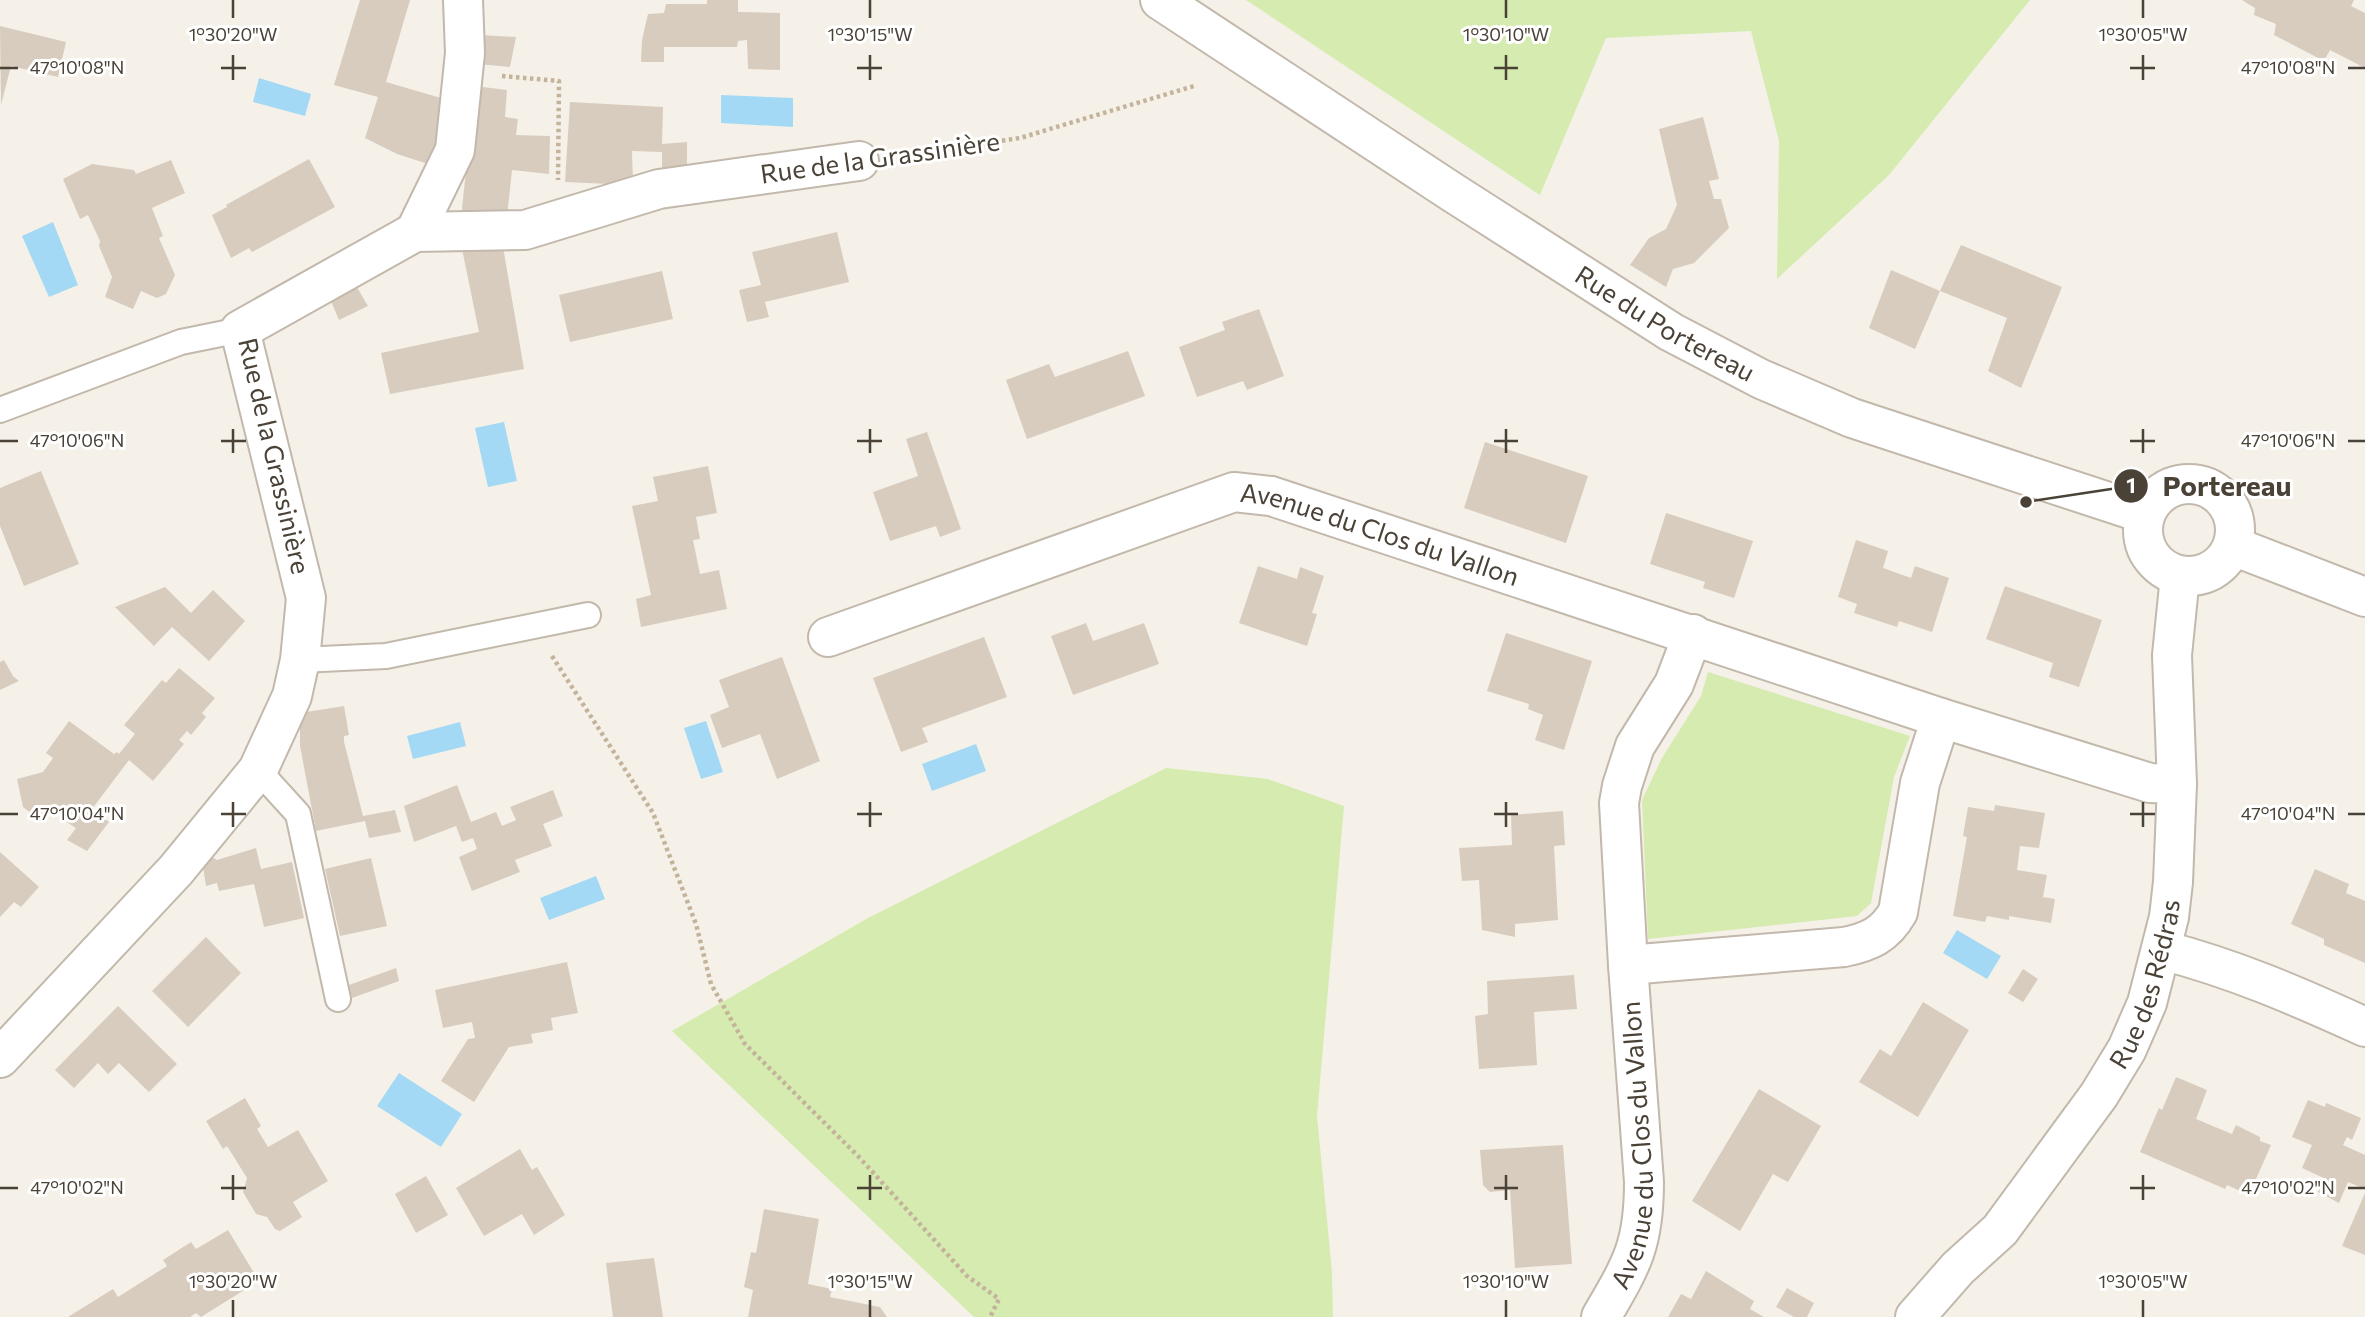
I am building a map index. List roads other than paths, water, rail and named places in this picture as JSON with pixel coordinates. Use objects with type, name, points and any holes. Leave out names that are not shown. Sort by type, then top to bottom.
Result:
[{"type":"street","points":[[415,232],[455,150],[465,53],[464,0]]},
{"type":"street","name":"Rue du Portereau","points":[[1160,0],[1671,332],[1761,379],[1852,418],[2145,514]]},
{"type":"street","name":"Rue de la Grassinière","points":[[0,1058],[176,870],[258,770],[292,696],[300,660],[306,598],[240,330],[415,232],[525,230],[659,189],[859,161]]},
{"type":"street","points":[[2182,484],[2198,484],[2213,490],[2225,500],[2233,514],[2236,531],[2233,546],[2227,558],[2206,574],[2180,576],[2165,570],[2153,559],[2145,545],[2142,529],[2145,514],[2154,500],[2166,490],[2182,484]]},
{"type":"street","name":"Avenue du Clos du Vallon","points":[[828,637],[1234,492],[1271,496],[1941,718],[2150,783],[2177,784]]},
{"type":"street","points":[[2233,546],[2365,597]]},
{"type":"street","name":"Rue des Rédras","points":[[1915,1317],[1958,1268],[2000,1230],[2099,1095],[2127,1049],[2147,1003],[2162,950],[2173,882],[2177,784],[2172,655],[2180,576]]},
{"type":"street","name":"Avenue du Clos du Vallon","points":[[1601,1317],[1631,1265],[1644,1215],[1619,821],[1622,786],[1635,746],[1674,684],[1693,634]]},
{"type":"street","name":"Avenue du Clos du Vallon","points":[[1628,965],[1844,947],[1880,936],[1898,912],[1920,783],[1941,718]]},
{"type":"street","points":[[2162,950],[2212,963],[2260,980],[2365,1027]]},
{"type":"lane","points":[[0,410],[181,342],[240,330]]},
{"type":"lane","points":[[300,660],[386,656],[588,615]]},
{"type":"lane","points":[[258,770],[298,814],[338,999]]},
{"type":"water","points":[[259,78],[311,94],[305,116],[253,102]]},
{"type":"water","points":[[721,95],[793,98],[793,127],[721,123]]},
{"type":"water","points":[[53,222],[78,285],[49,297],[22,236]]},
{"type":"water","points":[[504,422],[517,481],[488,487],[475,428]]},
{"type":"water","points":[[706,721],[723,772],[701,779],[684,728]]},
{"type":"water","points":[[460,722],[466,746],[413,759],[407,736]]},
{"type":"water","points":[[976,744],[986,771],[932,791],[922,764]]},
{"type":"water","points":[[596,876],[605,899],[549,920],[540,898]]},
{"type":"water","points":[[1957,930],[2001,956],[1987,979],[1943,953]]},
{"type":"water","points":[[399,1073],[462,1114],[441,1147],[377,1106]]},
{"type":"place","name":"Portereau","points":[[2026,502]]}]
